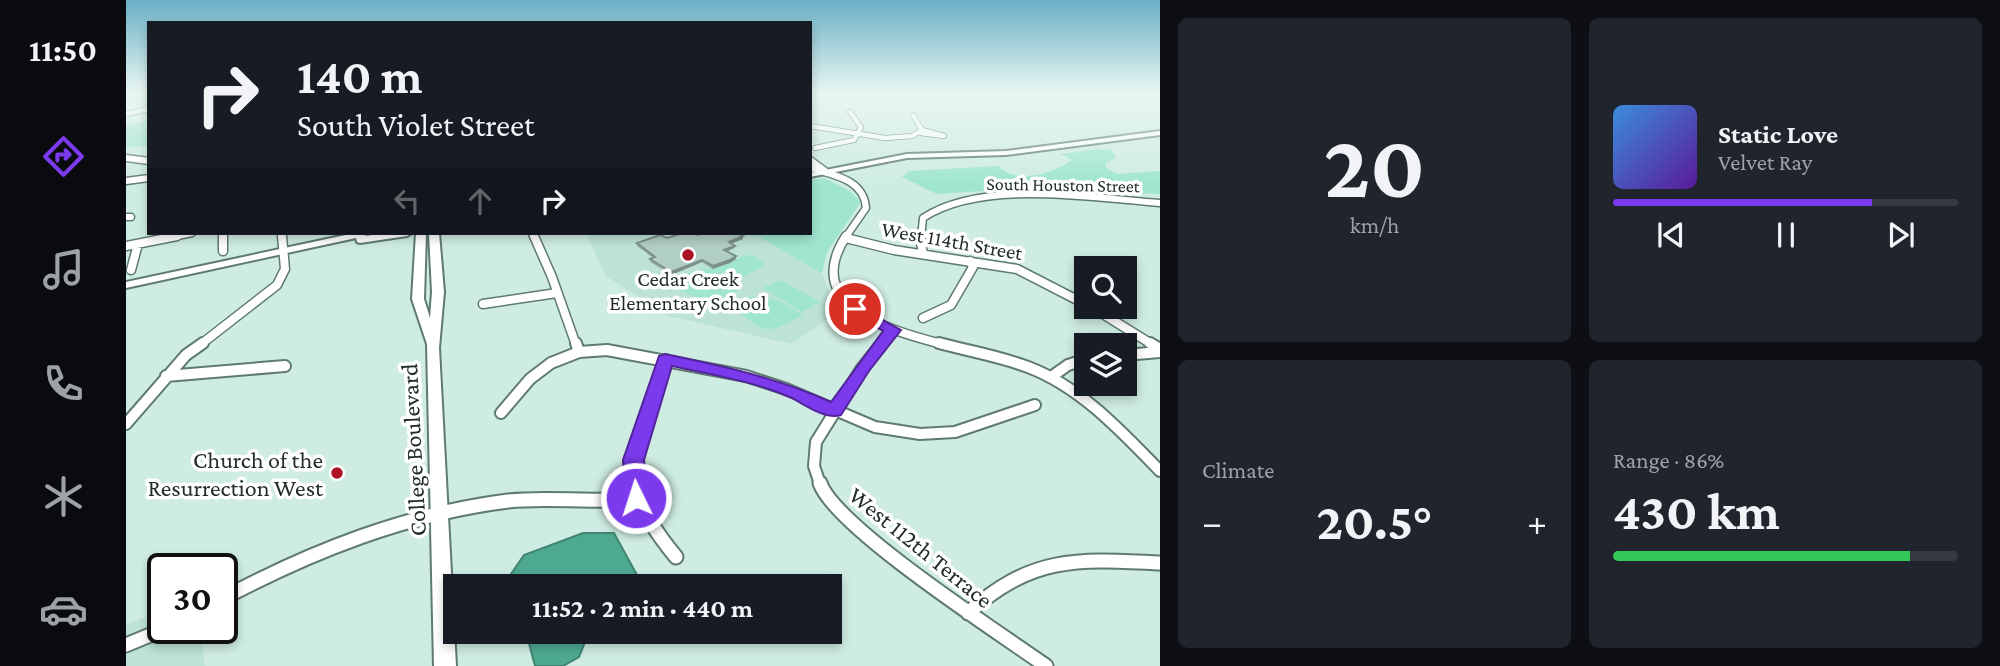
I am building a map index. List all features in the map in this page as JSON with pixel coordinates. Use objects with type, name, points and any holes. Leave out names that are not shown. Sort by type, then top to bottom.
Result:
[{"type":"street","points":[[815,148],[843,145],[854,140],[858,133],[858,123]]},
{"type":"street","points":[[812,126],[893,138],[921,132],[917,123]]},
{"type":"street","points":[[812,175],[898,157],[1006,153],[1160,133]]},
{"type":"street","points":[[126,158],[147,161]]},
{"type":"street","points":[[812,161],[824,167],[833,180],[862,193],[867,201],[866,208],[837,251],[833,265],[832,276],[836,289],[855,309],[893,330],[1002,357],[1051,377],[1096,408],[1160,471]]},
{"type":"street","points":[[812,168],[826,172]]},
{"type":"street","points":[[126,181],[147,178]]},
{"type":"street","name":"South Houston Street","points":[[923,254],[920,225],[923,218],[939,208],[963,200],[1070,197],[1160,203]]},
{"type":"street","points":[[126,246],[181,235]]},
{"type":"street","points":[[223,235],[223,251]]},
{"type":"street","points":[[126,424],[186,355],[272,291],[284,274],[287,251],[283,235]]},
{"type":"street","points":[[126,285],[358,235]]},
{"type":"street","points":[[287,251],[394,235]]},
{"type":"street","points":[[421,235],[418,299],[433,348]]},
{"type":"street","name":"College Boulevard","points":[[434,235],[438,292],[433,348],[442,515],[445,666]]},
{"type":"street","points":[[533,235],[552,269],[557,293],[579,352]]},
{"type":"street","name":"West 114th Street","points":[[846,238],[1029,273],[1074,297]]},
{"type":"street","points":[[131,270],[138,244]]},
{"type":"street","points":[[923,318],[951,305],[973,267],[970,261]]},
{"type":"street","points":[[483,304],[557,293]]},
{"type":"street","name":"West 114th Street","points":[[1110,319],[1160,351]]},
{"type":"street","name":"West 112th Terrace","points":[[893,330],[862,368],[816,442],[814,466],[822,489],[845,516],[968,613],[1046,666]]},
{"type":"street","points":[[501,413],[540,370],[579,352],[607,350],[746,376],[786,388],[875,427],[920,434],[955,432],[1035,405]]},
{"type":"street","points":[[1137,354],[1160,351]]},
{"type":"street","points":[[665,360],[634,460],[636,498],[656,534],[676,557]]},
{"type":"street","points":[[1051,377],[1074,363]]},
{"type":"street","points":[[166,376],[285,366]]},
{"type":"street","points":[[238,590],[335,543],[442,515],[510,501],[592,504],[636,498]]},
{"type":"street","points":[[968,613],[1003,582],[1037,566],[1083,559],[1160,563]]},
{"type":"street","points":[[126,645],[147,636]]},
{"type":"shaded area","points":[[146,123],[147,146],[126,147],[126,125]]},
{"type":"shaded area","points":[[1112,150],[1116,158],[1106,163],[1106,168],[1117,174],[1160,171],[1160,194],[1028,188],[937,194],[902,177],[909,171],[998,166],[1015,175],[1035,175],[1055,170],[1072,160],[1060,154]]},
{"type":"shaded area","points":[[824,178],[850,191],[861,202],[827,252],[822,273],[756,235],[812,235],[812,180]]},
{"type":"shaded area","points":[[587,235],[756,235],[822,273],[828,289],[844,307],[791,344],[665,315],[606,276]]},
{"type":"shaded area","points":[[745,255],[754,256],[765,265],[732,283],[740,289],[710,305],[680,290],[687,287],[680,282],[684,279],[683,275],[723,266]]},
{"type":"shaded area","points":[[781,280],[820,302],[802,312],[763,288]]},
{"type":"shaded area","points":[[758,296],[780,301],[803,315],[779,327],[764,329],[729,305],[743,298]]},
{"type":"shaded area","points":[[583,533],[614,533],[636,574],[511,574],[524,555]]},
{"type":"shaded area","points":[[147,617],[147,644],[202,644],[205,666],[126,666],[126,624]]},
{"type":"shaded area","points":[[529,644],[584,644],[579,657],[563,666],[535,666]]},
{"type":"building","name":"Cedar Creek Elementary School","points":[[660,235],[667,238],[677,235],[743,236],[729,242],[735,246],[724,250],[736,256],[730,260],[713,266],[702,260],[671,272],[650,259],[655,257],[637,243]]},
{"type":"place","name":"Cedar Creek Elementary School","points":[[688,255]]},
{"type":"place","name":"Church of the Resurrection West","points":[[337,473]]},
{"type":"route","points":[[636,498],[632,476],[634,460],[665,360],[746,376],[786,388],[835,411],[862,368],[893,330],[855,309]]}]
